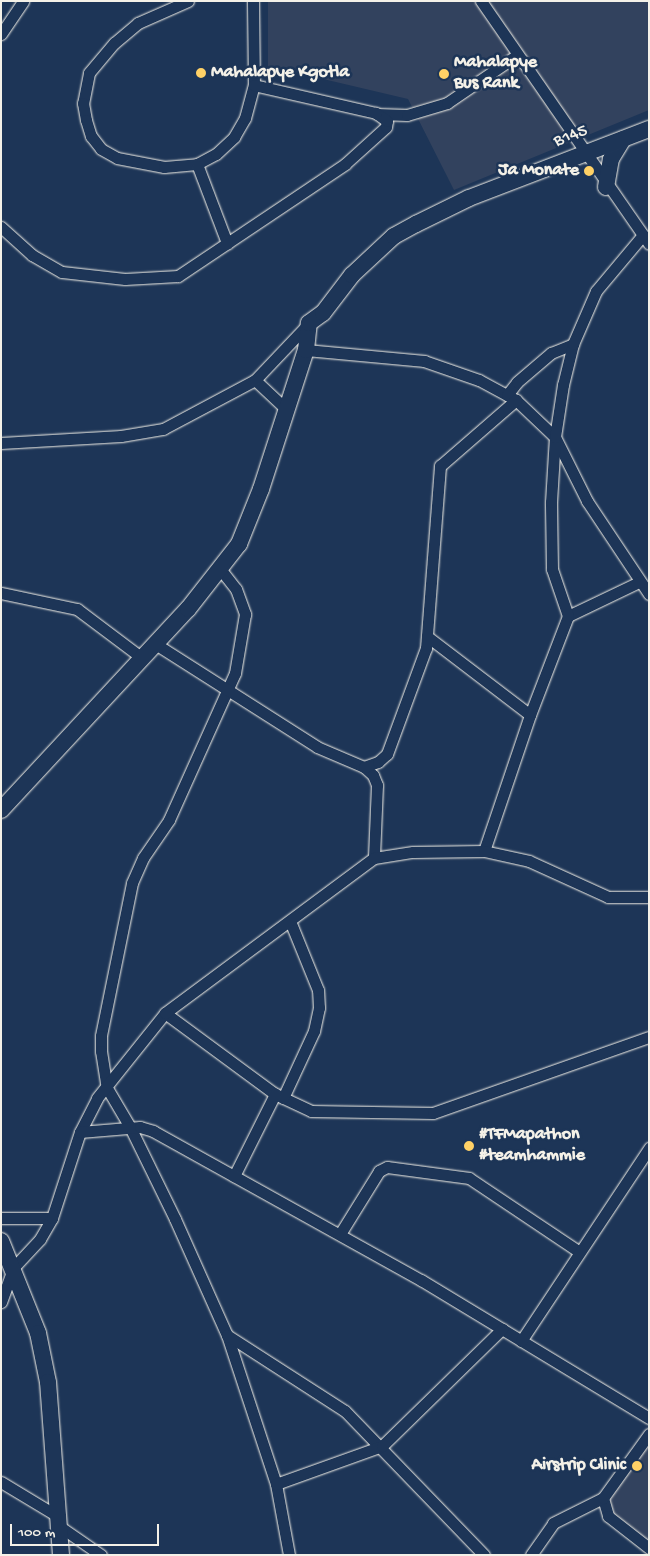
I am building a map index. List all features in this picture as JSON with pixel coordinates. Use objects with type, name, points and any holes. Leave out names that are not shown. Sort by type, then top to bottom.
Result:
[{"type":"main road","name":"B145","points":[[309,323],[323,313],[341,287],[394,236],[453,206],[583,153],[649,129]]},
{"type":"main road","points":[[606,187],[611,159],[623,139]]},
{"type":"main road","points":[[1,810],[221,570],[245,533],[306,350],[309,323]]},
{"type":"main road","points":[[1,1241],[14,1267],[38,1333],[48,1382],[61,1555]]},
{"type":"street","points":[[1,34],[23,1]]},
{"type":"street","points":[[188,1],[159,7],[114,43],[89,73],[83,102],[91,136],[101,149],[117,158],[164,166],[197,164],[216,154],[234,137],[245,118],[254,85],[253,1]]},
{"type":"street","points":[[481,1],[606,187],[646,240],[596,290],[573,344],[563,385],[555,438],[551,502],[552,569],[568,616],[530,715],[484,851]]},
{"type":"street","points":[[254,85],[376,113],[406,115],[447,103],[517,55]]},
{"type":"street","points":[[4,234],[32,255],[62,272],[125,279],[178,276],[345,164],[386,127],[387,122],[376,113]]},
{"type":"street","points":[[197,164],[227,243]]},
{"type":"street","points":[[1,443],[151,433],[168,427],[255,380],[309,323]]},
{"type":"street","points":[[364,767],[378,762],[387,754],[428,637],[440,466],[512,397],[517,382],[551,353],[573,344]]},
{"type":"street","points":[[306,350],[424,361],[479,380],[512,397],[555,438],[587,501],[639,582],[649,594]]},
{"type":"street","points":[[255,380],[286,410]]},
{"type":"street","points":[[221,570],[236,589],[245,614],[235,673],[169,820],[143,858],[132,883],[101,1036],[108,1088],[130,1127],[227,1336],[276,1484],[289,1555]]},
{"type":"street","points":[[568,616],[639,582]]},
{"type":"street","points":[[1,593],[57,602],[77,609],[141,657]]},
{"type":"street","points":[[428,637],[530,715]]},
{"type":"street","points":[[154,643],[229,689],[317,747],[364,767],[373,775],[377,785],[374,858]]},
{"type":"street","points":[[1,1302],[14,1267],[40,1240],[52,1218],[80,1132],[90,1111],[165,1013],[374,858],[406,852],[484,851],[529,861],[608,897],[649,897]]},
{"type":"street","points":[[234,1176],[314,1031],[318,1008],[318,990],[290,921]]},
{"type":"street","points":[[165,1013],[279,1096],[311,1111],[433,1112],[649,1037]]},
{"type":"street","points":[[80,1132],[130,1127],[153,1131],[340,1234],[649,1418]]},
{"type":"street","points":[[521,1341],[578,1250],[649,1148]]},
{"type":"street","points":[[340,1234],[379,1171],[387,1167],[469,1178],[578,1250]]},
{"type":"street","points":[[1,1218],[52,1218]]},
{"type":"street","points":[[276,1484],[382,1446],[502,1329]]},
{"type":"street","points":[[227,1336],[333,1402],[382,1446],[484,1555]]},
{"type":"street","points":[[530,1555],[553,1523],[602,1498],[649,1434]]},
{"type":"street","points":[[1,1482],[59,1522],[101,1555]]},
{"type":"street","points":[[602,1498],[608,1516],[646,1550]]},
{"type":"shaded area","points":[[268,1],[649,1],[649,110],[454,190],[408,99],[268,66]]},
{"type":"shaded area","name":"Airstrip Clinic","points":[[649,1434],[649,1548],[608,1516],[603,1499]]},
{"type":"place","name":"Mahalapye Kgotla","points":[[201,73]]},
{"type":"place","name":"Mahalapye Bus Rank","points":[[444,74]]},
{"type":"place","name":"Ja Monate","points":[[589,171]]},
{"type":"place","name":"#TFMapathon #teamhammie","points":[[469,1146]]},
{"type":"place","name":"Airstrip Clinic","points":[[637,1466]]}]
